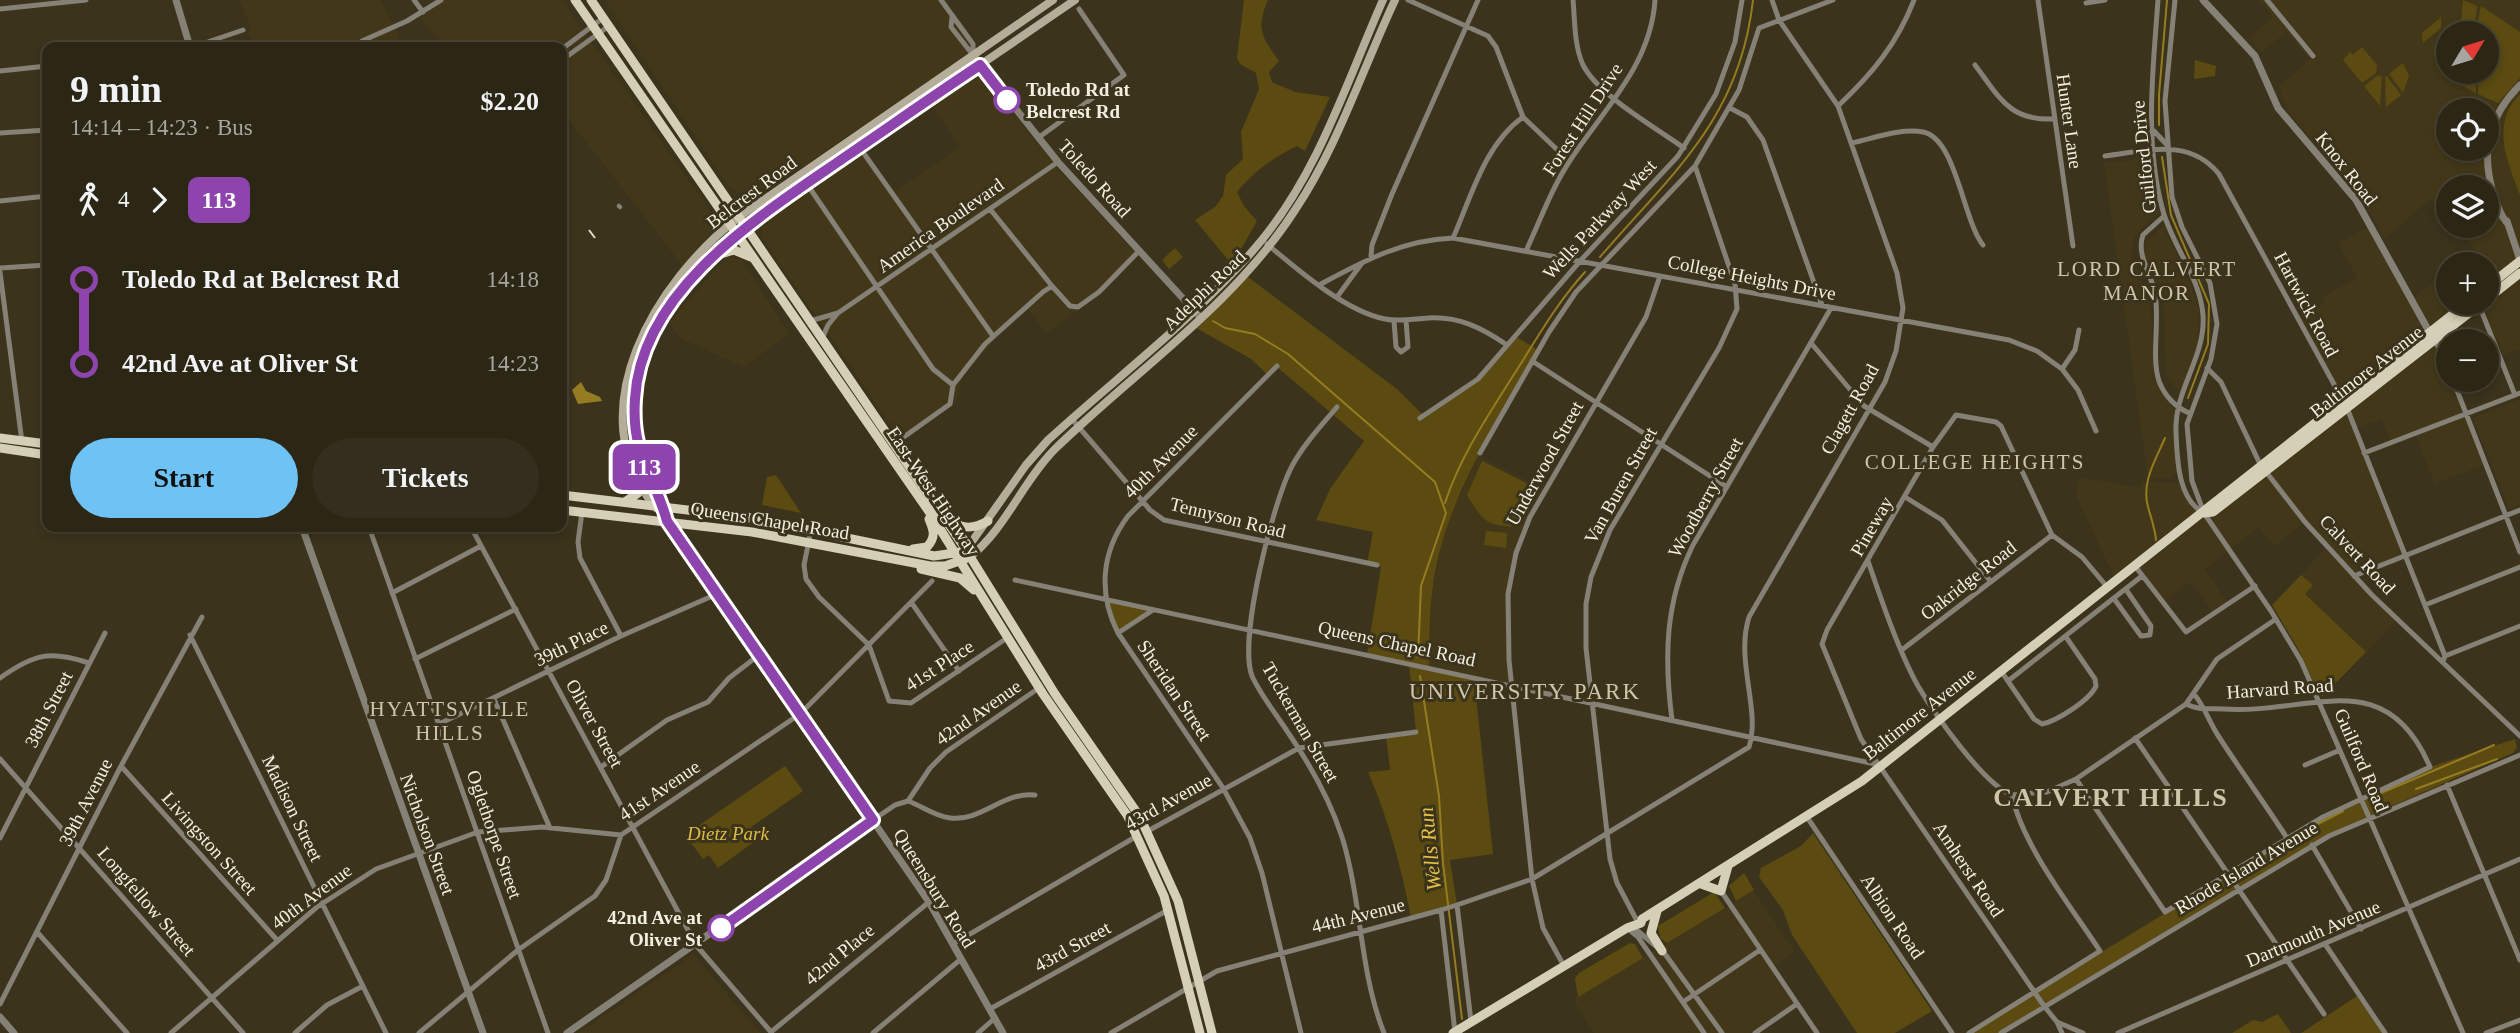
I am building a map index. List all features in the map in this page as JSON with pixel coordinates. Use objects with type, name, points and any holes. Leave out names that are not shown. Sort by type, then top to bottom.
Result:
[{"type":"main road","name":"East-West Highway","points":[[575,0],[849,399],[964,555],[1007,638],[1119,803],[1138,836],[1168,910],[1200,1033]]},
{"type":"main road","name":"East-West Highway","points":[[591,0],[894,444],[1055,694],[1148,831],[1173,886],[1212,1033]]},
{"type":"main road","name":"Belcrest Road","points":[[658,506],[639,482],[627,443],[625,395],[631,360],[641,336],[669,292],[739,217],[1053,0]]},
{"type":"main road","name":"Adelphi Road","points":[[1266,243],[1316,154],[1383,0]]},
{"type":"main road","name":"Adelphi Road","points":[[964,555],[989,536],[1044,461],[1266,243],[1316,174],[1395,0]]},
{"type":"main road","name":"Belcrest Road","points":[[658,506],[644,468],[635,428],[637,380],[651,339],[669,308],[714,256],[746,226],[1075,2]]},
{"type":"main road","points":[[714,256],[734,250],[746,253],[756,262]]},
{"type":"main road","points":[[2499,277],[2520,260]]},
{"type":"main road","name":"Baltimore Avenue","points":[[2499,289],[2520,273]]},
{"type":"main road","name":"Adelphi Road","points":[[964,555],[1031,458],[1072,418],[1196,314]]},
{"type":"main road","name":"Baltimore Avenue","points":[[2432,336],[2454,315]]},
{"type":"main road","name":"Baltimore Avenue","points":[[1454,1032],[1701,884],[1851,789],[1879,764],[2204,513],[2213,512],[2263,467],[2344,404],[2464,315]]},
{"type":"main road","points":[[849,399],[887,441],[894,444]]},
{"type":"main road","points":[[627,443],[633,438],[635,428]]},
{"type":"main road","points":[[0,438],[42,443]]},
{"type":"main road","points":[[0,448],[42,454]]},
{"type":"main road","points":[[871,543],[923,549],[934,534],[895,464]]},
{"type":"main road","points":[[912,471],[957,525],[970,528],[988,521]]},
{"type":"main road","points":[[625,502],[638,493],[639,482]]},
{"type":"main road","name":"Queens Chapel Road","points":[[567,496],[746,517],[934,556],[964,555]]},
{"type":"main road","name":"Queensbury Road","points":[[658,506],[667,521]]},
{"type":"main road","name":"Queens Chapel Road","points":[[567,510],[752,531],[939,566],[964,555]]},
{"type":"main road","points":[[900,560],[967,581],[996,618]]},
{"type":"main road","points":[[1701,884],[1721,891],[1728,866]]},
{"type":"main road","points":[[1657,910],[1651,930],[1662,951]]},
{"type":"street","points":[[0,9],[35,2],[86,0]]},
{"type":"street","points":[[176,0],[189,42]]},
{"type":"street","points":[[414,0],[423,12]]},
{"type":"street","points":[[362,41],[423,12],[441,0]]},
{"type":"street","name":"Toledo Road","points":[[941,0],[952,17],[951,27],[1038,138],[1196,314]]},
{"type":"street","points":[[1041,8],[1047,0]]},
{"type":"street","points":[[1408,0],[1485,34],[1493,43],[1523,117],[1569,161]]},
{"type":"street","points":[[1371,256],[1372,245],[1392,194],[1478,0]]},
{"type":"street","points":[[1573,0],[1578,49],[1584,66],[1596,82],[1615,98],[1684,148]]},
{"type":"street","name":"Forest Hill Drive","points":[[1526,251],[1569,161],[1615,98],[1644,50],[1655,0]]},
{"type":"street","name":"Wells Parkway West","points":[[1420,418],[1478,379],[1581,260],[1684,148],[1707,112],[1726,69],[1738,32],[1742,0]]},
{"type":"street","name":"Clagett Road","points":[[1751,737],[1743,651],[1749,617],[1869,409],[1894,360],[1902,299],[1897,273],[1838,106],[1779,20],[1772,0]]},
{"type":"street","points":[[1480,453],[1532,361],[1576,292],[1695,166],[1730,108],[1744,77],[1756,32],[1779,20],[1833,0]]},
{"type":"street","points":[[1838,106],[1884,59],[1900,33],[1914,0]]},
{"type":"street","name":"Hunter Lane","points":[[2038,0],[2073,246]]},
{"type":"street","points":[[2086,3],[2105,0]]},
{"type":"street","name":"Guilford Drive","points":[[2158,0],[2151,93],[2154,149],[2164,216],[2198,290],[2203,317],[2199,348],[2177,407],[2176,433],[2182,483],[2192,506],[2204,513]]},
{"type":"street","name":"Guilford Drive","points":[[2175,0],[2165,101],[2174,204],[2210,283],[2216,304],[2216,336],[2189,413],[2187,432],[2192,481],[2204,513]]},
{"type":"street","name":"Knox Road","points":[[2203,0],[2255,56],[2278,108],[2356,200],[2436,344]]},
{"type":"street","points":[[2267,0],[2313,56]]},
{"type":"street","points":[[1038,138],[1124,75],[1075,2]]},
{"type":"street","points":[[567,56],[606,22]]},
{"type":"street","points":[[567,45],[606,22]]},
{"type":"street","points":[[206,42],[243,30]]},
{"type":"street","points":[[1975,65],[2011,111],[2028,119],[2054,119]]},
{"type":"street","points":[[0,71],[42,67]]},
{"type":"street","points":[[2517,88],[2500,108],[2490,128],[2487,153],[2520,260]]},
{"type":"street","points":[[1730,108],[1747,117],[1763,140],[1822,305]]},
{"type":"street","points":[[1452,238],[1495,144],[1508,128],[1523,117]]},
{"type":"street","points":[[2152,128],[2169,147]]},
{"type":"street","points":[[0,132],[42,130]]},
{"type":"street","points":[[1853,143],[1913,132],[1928,133],[1935,138],[1947,154],[1975,233],[1983,245]]},
{"type":"street","points":[[853,138],[993,337]]},
{"type":"street","points":[[2105,156],[2169,147]]},
{"type":"street","name":"Hartwick Road","points":[[2169,147],[2196,155],[2219,174],[2344,404],[2444,658]]},
{"type":"street","name":"America Boulevard","points":[[810,321],[838,313],[1058,162]]},
{"type":"street","name":"Van Buren Street","points":[[1695,166],[1737,290],[1737,309],[1732,323],[1610,530],[1591,577],[1586,625],[1606,833],[1614,875],[1638,937],[1704,1033]]},
{"type":"street","points":[[807,184],[933,369],[953,385]]},
{"type":"street","points":[[0,201],[42,197]]},
{"type":"street","points":[[990,209],[1070,306],[1078,307],[1099,292],[1139,251]]},
{"type":"street","points":[[2164,216],[2143,235],[2140,244],[2157,311],[2158,378],[2177,407],[2189,413]]},
{"type":"street","name":"College Heights Drive","points":[[1321,284],[1371,256],[1421,241],[1452,238],[1901,319],[2010,340],[2037,351],[2062,369],[2082,398],[2096,431]]},
{"type":"street","points":[[1266,243],[1337,296],[1365,313],[1394,320],[1457,319],[1476,326],[1507,345]]},
{"type":"street","name":"College Heights Drive","points":[[1337,296],[1362,263]]},
{"type":"street","points":[[23,452],[0,270],[42,266]]},
{"type":"street","name":"Underwood Street","points":[[1564,966],[1543,928],[1532,878],[1507,609],[1519,543],[1537,501],[1646,317],[1660,276]]},
{"type":"street","points":[[894,444],[950,404],[953,385],[993,337],[1052,286]]},
{"type":"street","name":"Woodberry Street","points":[[1672,720],[1667,661],[1672,598],[1693,545],[1831,308]]},
{"type":"street","name":"America Boulevard","points":[[822,340],[828,325],[838,313]]},
{"type":"street","points":[[2364,453],[2518,394],[2488,315]]},
{"type":"street","points":[[1394,320],[1396,347],[1401,352],[1408,347],[1406,320]]},
{"type":"street","points":[[2062,369],[2075,350],[2079,330]]},
{"type":"street","points":[[1811,343],[1869,409],[1933,447]]},
{"type":"street","points":[[1532,361],[1727,487]]},
{"type":"street","name":"40th Avenue","points":[[1105,599],[1105,572],[1112,543],[1121,525],[1141,500],[1277,366]]},
{"type":"street","name":"Calvert Road","points":[[2207,368],[2221,382],[2263,467],[2354,576],[2444,658],[2520,736]]},
{"type":"street","points":[[2457,392],[2520,552]]},
{"type":"street","points":[[1249,630],[1277,501],[1293,463],[1337,407]]},
{"type":"street","name":"Pineway","points":[[1879,764],[1854,726],[1822,644],[1826,630],[1933,447],[1956,415],[1998,423],[2008,438],[2052,535]]},
{"type":"street","name":"Tennyson Road","points":[[1072,418],[1141,500],[1154,513],[1170,522],[1377,565]]},
{"type":"street","points":[[1905,497],[1942,520],[1991,582]]},
{"type":"street","points":[[2354,576],[2520,510]]},
{"type":"street","points":[[582,512],[578,542],[580,558],[621,636]]},
{"type":"street","name":"Guilford Road","points":[[2204,513],[2276,619],[2320,702],[2463,1033]]},
{"type":"street","name":"Queensbury Road","points":[[667,521],[929,902],[1003,1033]]},
{"type":"street","points":[[811,530],[804,571],[808,584],[869,645]]},
{"type":"street","name":"Nicholson Street","points":[[304,532],[483,1033]]},
{"type":"street","name":"Oglethorpe Street","points":[[371,532],[548,1033]]},
{"type":"street","name":"Oliver Street","points":[[474,532],[696,945],[771,1032]]},
{"type":"street","points":[[2052,535],[2082,556],[2108,588]]},
{"type":"street","name":"Oakridge Road","points":[[1903,649],[2052,535]]},
{"type":"street","points":[[392,593],[481,546]]},
{"type":"street","points":[[1868,561],[1918,686],[1987,779],[2012,795],[2047,792],[2076,779],[2186,704],[2201,678],[2217,659],[2276,619]]},
{"type":"street","points":[[2136,566],[2186,632],[2255,586]]},
{"type":"street","points":[[2425,605],[2520,568]]},
{"type":"street","name":"Baltimore Avenue","points":[[2008,681],[2127,591],[2142,576]]},
{"type":"street","name":"Queens Chapel Road","points":[[1015,580],[1879,764]]},
{"type":"street","name":"41st Avenue","points":[[419,1033],[518,950],[598,893],[606,880],[621,835],[800,714],[932,581]]},
{"type":"street","points":[[2115,600],[2141,636],[2150,635],[2151,626],[2127,591]]},
{"type":"street","name":"39th Place","points":[[439,724],[621,636],[717,594]]},
{"type":"street","name":"Sheridan Street","points":[[1105,599],[1118,634],[1223,788],[1255,850],[1301,1033]]},
{"type":"street","points":[[911,602],[959,671]]},
{"type":"street","points":[[415,659],[516,609]]},
{"type":"street","points":[[1118,634],[1153,610]]},
{"type":"street","name":"39th Avenue","points":[[0,1004],[121,766],[202,617]]},
{"type":"street","points":[[2444,658],[2520,626]]},
{"type":"street","name":"Tuckerman Street","points":[[1249,630],[1247,651],[1251,674],[1327,797],[1341,834],[1352,872],[1372,997],[1384,1033]]},
{"type":"street","name":"38th Street","points":[[0,838],[105,633]]},
{"type":"street","name":"Madison Street","points":[[190,635],[386,1033]]},
{"type":"street","points":[[2001,671],[2034,719],[2042,724],[2091,694],[2096,686],[2095,679],[2066,637]]},
{"type":"street","name":"41st Place","points":[[869,645],[887,697],[894,703],[911,703],[1007,638]]},
{"type":"street","points":[[0,678],[35,656],[63,656],[89,663]]},
{"type":"street","points":[[601,767],[667,720],[708,702],[729,678],[759,656]]},
{"type":"street","name":"42nd Avenue","points":[[567,1033],[895,805],[908,801],[940,757],[1039,688]]},
{"type":"street","name":"Harvard Road","points":[[2194,694],[2205,710],[2264,709],[2320,702],[2358,701],[2392,713],[2411,731],[2430,767]]},
{"type":"street","points":[[494,699],[550,828]]},
{"type":"street","points":[[2186,704],[2205,710],[2221,740],[2287,838]]},
{"type":"street","name":"43rd Avenue","points":[[953,944],[1138,836],[1299,748],[1416,732]]},
{"type":"street","name":"44th Avenue","points":[[1111,1033],[1198,980],[1226,968],[1449,907],[1532,878],[1745,750],[1751,737]]},
{"type":"street","points":[[2135,738],[2324,1014]]},
{"type":"street","points":[[2305,765],[2340,751]]},
{"type":"street","name":"Queens Chapel Road","points":[[1853,758],[1871,753]]},
{"type":"street","name":"Rhode Island Avenue","points":[[2001,1033],[2312,845],[2369,817],[2520,755]]},
{"type":"street","name":"Longfellow Street","points":[[0,759],[243,1033]]},
{"type":"street","name":"Amherst Road","points":[[1879,764],[2044,1006]]},
{"type":"street","name":"Livingston Street","points":[[121,766],[277,940]]},
{"type":"street","name":"Rhode Island Avenue","points":[[2076,779],[2165,912],[2287,838],[2361,798],[2430,767]]},
{"type":"street","points":[[2447,785],[2520,960]]},
{"type":"street","points":[[908,801],[941,816],[957,818],[976,814],[1014,796],[1035,795]]},
{"type":"street","points":[[1969,1033],[2101,951],[2048,874],[2015,808],[2012,795]]},
{"type":"street","name":"Albion Road","points":[[1807,817],[1952,1033]]},
{"type":"street","name":"40th Avenue","points":[[171,1033],[322,903],[364,875],[478,832],[550,828],[621,835]]},
{"type":"street","points":[[2312,845],[2361,929]]},
{"type":"street","name":"Dartmouth Avenue","points":[[2118,1033],[2520,859]]},
{"type":"street","points":[[1721,891],[1817,1033]]},
{"type":"street","name":"42nd Place","points":[[771,1032],[929,902]]},
{"type":"street","points":[[1449,907],[1472,1022]]},
{"type":"street","points":[[1449,907],[1454,1032]]},
{"type":"street","name":"43rd Street","points":[[990,1009],[1168,910]]},
{"type":"street","name":"Van Buren Street","points":[[1634,923],[1662,951],[1722,1033]]},
{"type":"street","points":[[37,932],[127,1033]]},
{"type":"street","points":[[2325,944],[2385,1033]]},
{"type":"street","points":[[1683,1002],[1760,950]]},
{"type":"street","points":[[873,1033],[961,959]]},
{"type":"street","points":[[295,1033],[327,1004],[363,986]]},
{"type":"street","points":[[1755,1033],[1797,1004]]},
{"type":"street","points":[[2044,1006],[2062,1033]]},
{"type":"street","points":[[0,1017],[14,1033]]},
{"type":"street","points":[[978,1033],[995,1018]]},
{"type":"street","points":[[2486,1033],[2520,1020]]},
{"type":"street","points":[[2057,1022],[2083,1033]]},
{"type":"shaded area","points":[[239,0],[381,0],[401,42],[252,42],[247,31],[251,28]]},
{"type":"shaded area","points":[[444,0],[562,0],[715,218],[716,227],[682,265],[567,117],[567,42],[441,42],[420,18]]},
{"type":"shaded area","points":[[605,0],[946,0],[978,47],[789,176],[755,194],[746,195],[730,188]]},
{"type":"shaded area","points":[[2259,0],[2520,0],[2520,265],[2499,275],[2499,252],[2477,252],[2465,238],[2499,238],[2499,175],[2436,175],[2436,206],[2430,199],[2385,239],[2364,201],[2290,114],[2282,96],[2279,87],[2310,59],[2286,32],[2262,52],[2249,38],[2273,17]]},
{"type":"shaded area","points":[[980,72],[1060,171],[1138,256],[1102,293],[1046,333],[1028,310],[995,340],[962,378],[956,403],[902,441],[763,239],[761,230],[763,223],[865,152],[893,193],[960,147],[932,106]]},
{"type":"shaded area","points":[[2148,158],[2152,161],[2159,213],[2135,235],[2131,254],[2151,308],[2154,377],[2177,407],[2177,473],[2172,478],[2148,478],[2104,163]]},
{"type":"shaded area","points":[[2163,226],[2191,285],[2199,311],[2198,343],[2180,395],[2166,373],[2164,308],[2145,257],[2145,243]]},
{"type":"shaded area","points":[[2371,226],[2411,299],[2436,280],[2436,315],[2451,315],[2341,400],[2298,320],[2320,308],[2325,295],[2357,278],[2338,243]]},
{"type":"shaded area","points":[[726,257],[742,260],[789,334],[744,367],[680,338],[669,323]]},
{"type":"shaded area","points":[[2514,281],[2520,281],[2520,349],[2503,355],[2499,345],[2499,329],[2493,329],[2487,315],[2499,315],[2499,293]]},
{"type":"shaded area","points":[[2435,340],[2436,392],[2458,392],[2486,464],[2435,484],[2415,434],[2391,443],[2381,419],[2355,429],[2406,556],[2354,576],[2305,522],[2274,546],[2259,527],[2205,569],[2228,603],[2214,613],[2190,582],[2163,602],[2136,567],[2115,579],[2076,496],[2079,477],[2141,488],[2141,482],[2182,483],[2186,494],[2204,513]]},
{"type":"shaded area","points":[[581,382],[586,391],[600,397],[602,401],[578,404],[572,390]]},
{"type":"shaded area","points":[[2520,399],[2520,505],[2509,509],[2473,418]]},
{"type":"shaded area","points":[[1478,456],[1544,489],[1528,522],[1510,580],[1511,685],[1429,668],[1432,593],[1441,546],[1450,517]]},
{"type":"shaded area","points":[[2325,549],[2396,621],[2366,652],[2356,645],[2346,649],[2320,608],[2305,594],[2301,575]]},
{"type":"shaded area","points":[[1754,891],[1795,952],[1770,969],[1794,1003],[1750,1033],[1594,1033],[1573,999]]},
{"type":"shaded area","points":[[693,954],[760,1033],[578,1033],[670,971]]},
{"type":"green space","points":[[1244,0],[1268,0],[1261,25],[1264,38],[1279,61],[1269,72],[1272,82],[1295,92],[1330,97],[1305,151],[1297,146],[1280,155],[1257,171],[1237,192],[1244,206],[1257,221],[1240,251],[1229,261],[1195,220],[1215,207],[1223,196],[1226,175],[1243,159],[1241,132],[1259,89],[1256,73],[1240,64],[1237,58]]},
{"type":"green space","points":[[2463,0],[2477,6],[2475,21],[2461,21]]},
{"type":"green space","points":[[2481,6],[2520,32],[2520,78],[2499,102],[2499,98],[2487,98],[2478,94],[2478,84],[2499,84],[2499,21],[2478,21]]},
{"type":"green space","points":[[2436,21],[2436,32],[2423,43],[2422,33]]},
{"type":"green space","points":[[2362,47],[2377,65],[2376,73],[2362,83],[2343,60],[2350,52],[2353,55]]},
{"type":"green space","points":[[2195,60],[2216,66],[2215,76],[2194,79]]},
{"type":"green space","points":[[2403,63],[2409,76],[2403,93],[2389,74]]},
{"type":"green space","points":[[2378,75],[2382,77],[2380,106],[2364,86]]},
{"type":"green space","points":[[2387,76],[2401,95],[2386,107],[2385,77]]},
{"type":"green space","points":[[2476,84],[2476,93],[2461,85]]},
{"type":"green space","points":[[2520,94],[2520,195],[2506,156],[2503,130],[2511,106]]},
{"type":"green space","points":[[1175,248],[1183,257],[1169,269],[1162,260]]},
{"type":"green space","points":[[1244,274],[1397,389],[1423,415],[1478,379],[1515,336],[1538,350],[1488,437],[1459,497],[1438,560],[1432,593],[1429,668],[1474,678],[1493,854],[1450,860],[1457,905],[1411,918],[1394,844],[1368,772],[1390,770],[1386,736],[1416,732],[1409,664],[1367,655],[1381,567],[1367,563],[1373,532],[1316,520],[1330,489],[1364,441],[1277,367],[1268,375],[1251,359],[1191,325]]},
{"type":"green space","points":[[1482,461],[1534,487],[1517,527],[1498,525],[1486,520],[1467,495]]},
{"type":"green space","points":[[776,475],[801,513],[762,505],[767,477]]},
{"type":"green space","points":[[1486,531],[1507,533],[1506,548],[1484,545]]},
{"type":"green space","points":[[2301,575],[2313,585],[2305,594],[2366,652],[2323,696],[2319,694],[2297,647],[2272,605]]},
{"type":"green space","points":[[1105,599],[1153,610],[1118,633]]},
{"type":"green space","points":[[2515,739],[2517,748],[2513,753],[2337,830],[2001,1033],[1969,1033],[2323,817],[2430,767]]},
{"type":"green space","name":"Dietz Park","points":[[785,766],[803,791],[751,827],[758,839],[718,868],[709,855],[703,859],[685,835]]},
{"type":"green space","points":[[1813,833],[1932,1011],[1895,1033],[1857,1033],[1792,935],[1783,910],[1759,877],[1761,868],[1801,846]]},
{"type":"green space","points":[[1744,873],[1754,890],[1736,901],[1729,886]]},
{"type":"green space","points":[[1714,892],[1725,908],[1667,943],[1660,938],[1658,926]]},
{"type":"green space","points":[[1630,943],[1635,944],[1643,958],[1578,997],[1575,978],[1579,973]]},
{"type":"green space","points":[[2357,996],[2382,1033],[2301,1033]]},
{"type":"green space","points":[[2278,1014],[2291,1033],[2232,1033],[2253,1020],[2262,1022]]},
{"type":"waterway","points":[[1600,257],[1677,170],[1718,111],[1734,79],[1746,42],[1753,0]]},
{"type":"waterway","points":[[2159,125],[2167,0]]},
{"type":"waterway","points":[[2162,157],[2171,215],[2209,304],[2208,344],[2188,398]]},
{"type":"waterway","points":[[1445,503],[1458,470],[1483,424],[1555,311],[1585,272]]},
{"type":"waterway","points":[[1213,321],[1225,328],[1255,334],[1288,354],[1435,482],[1446,513],[1421,586],[1418,657]]},
{"type":"waterway","points":[[2156,540],[2146,489],[2150,471],[2165,438]]},
{"type":"waterway","name":"Wells Run","points":[[1420,676],[1439,796],[1443,863],[1462,1019]]},
{"type":"waterway","points":[[2381,793],[2494,745]]},
{"type":"waterway","points":[[2416,789],[2497,759]]},
{"type":"waterway","points":[[2308,829],[2343,811]]},
{"type":"railway","points":[[589,230],[595,238]]},
{"type":"bus line","name":"113","points":[[721,928],[873,820],[667,521],[663,506],[644,468],[635,428],[637,380],[644,353],[669,308],[705,265],[729,240],[783,200],[980,65],[1007,100]]},
{"type":"place","name":"Toledo Rd at Belcrest Rd","points":[[1007,100]]},
{"type":"place","name":"42nd Ave at Oliver St","points":[[721,928]]},
{"type":"district","name":"LORD CALVERT MANOR","points":[[2147,281]]},
{"type":"district","name":"COLLEGE HEIGHTS","points":[[1975,462]]},
{"type":"district","name":"UNIVERSITY PARK","points":[[1525,691]]},
{"type":"district","name":"HYATTSVILLE HILLS","points":[[450,721]]},
{"type":"district","name":"CALVERT HILLS","points":[[2111,797]]}]
